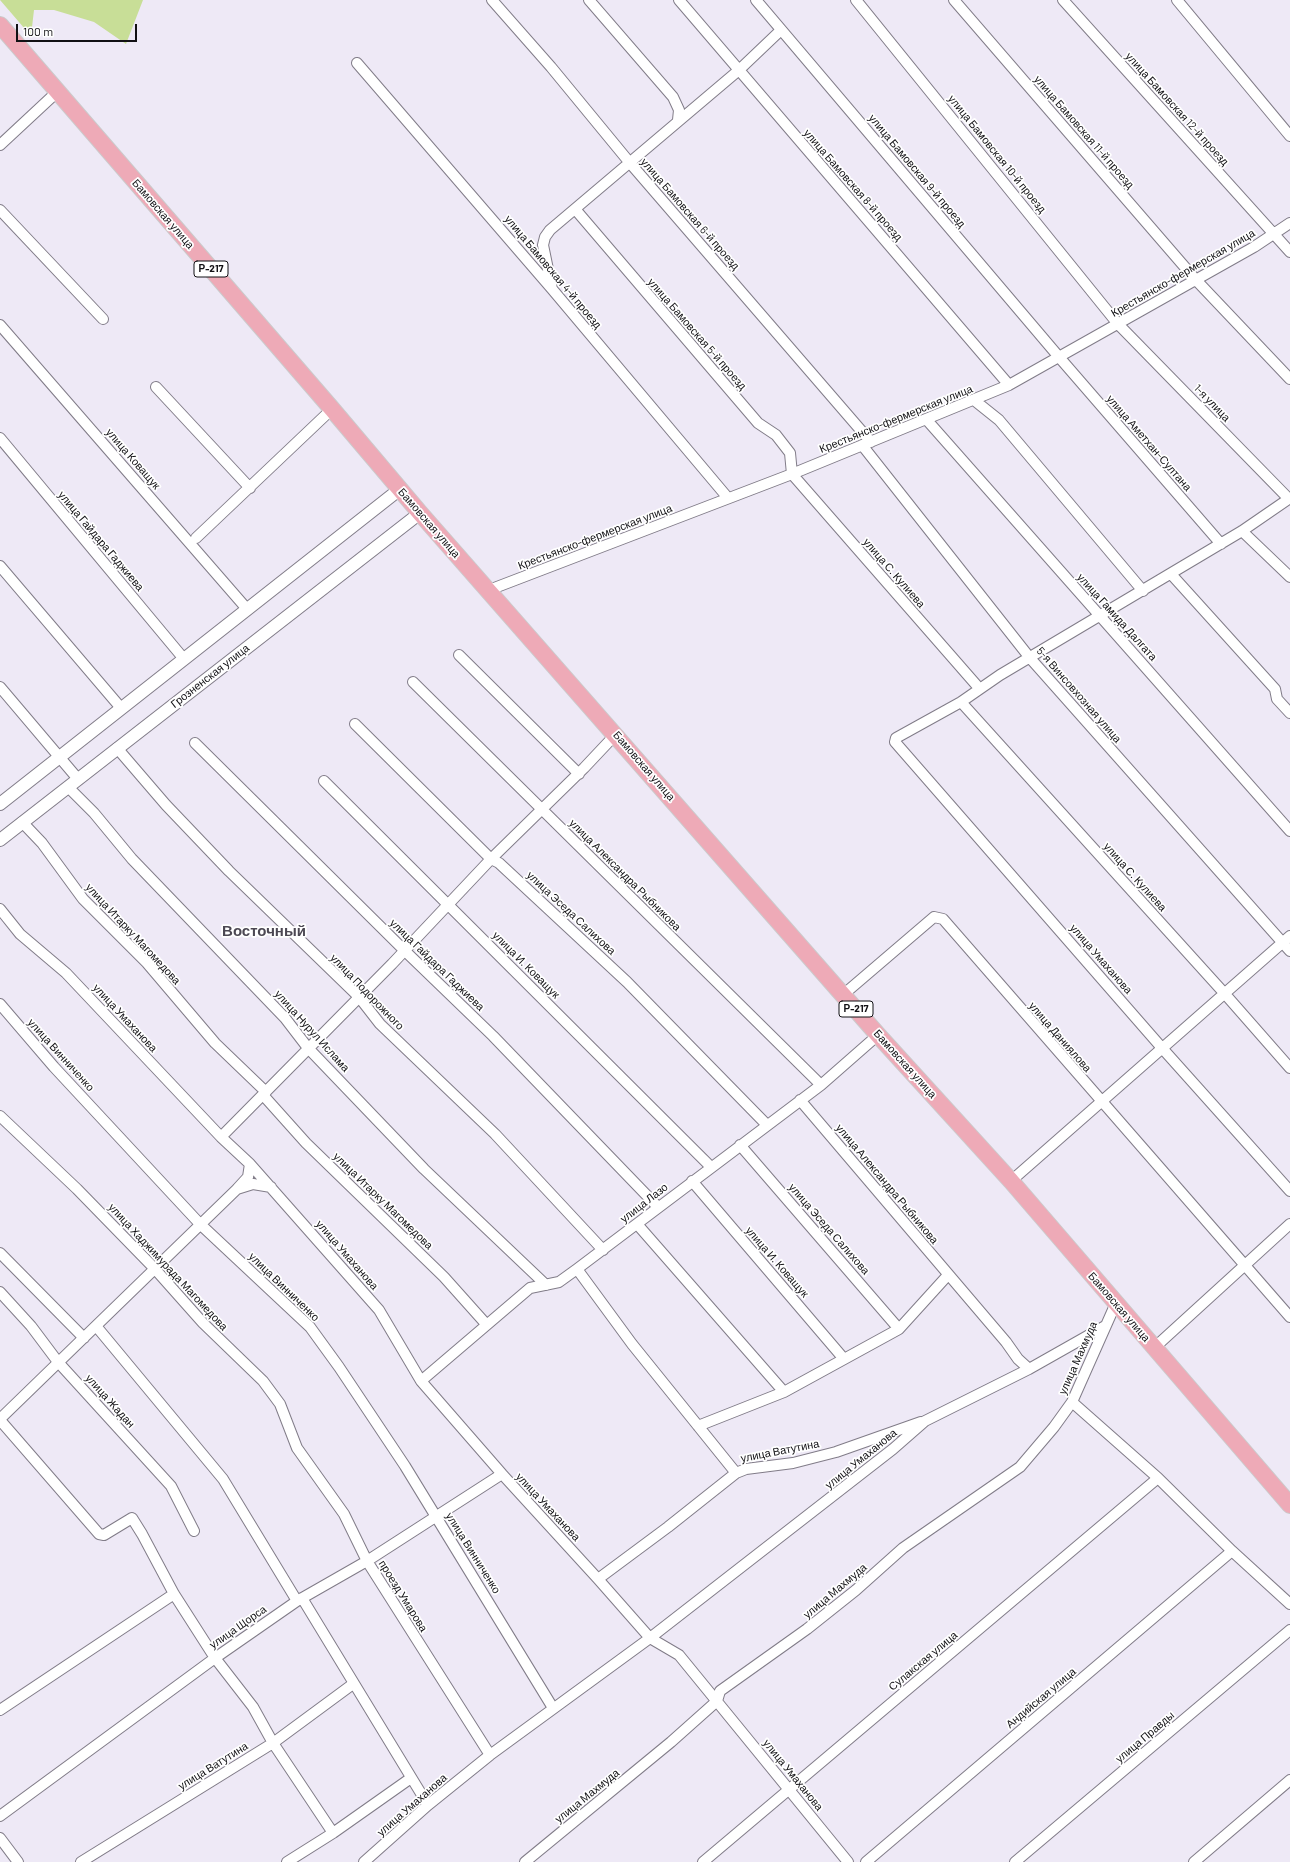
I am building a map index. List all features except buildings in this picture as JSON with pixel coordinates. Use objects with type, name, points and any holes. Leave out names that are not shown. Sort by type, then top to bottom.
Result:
[{"type":"highway","name":"Бамовская улица","points":[[0,25],[420,513],[616,734],[844,994],[878,1035],[1010,1181],[1290,1505]]},
{"type":"street","name":"улица Бамовская 6-й проезд","points":[[492,0],[551,67],[867,444]]},
{"type":"street","points":[[589,0],[674,98],[679,110],[678,120]]},
{"type":"street","name":"улица Бамовская 8-й проезд","points":[[679,0],[1010,385]]},
{"type":"street","name":"улица Бамовская 9-й проезд","points":[[756,0],[1059,357]]},
{"type":"street","name":"улица Бамовская 10-й проезд","points":[[856,0],[1118,324]]},
{"type":"street","name":"улица Бамовская 11-й проезд","points":[[954,0],[1196,280],[1290,379]]},
{"type":"street","name":"улица Бамовская 12-й проезд","points":[[1063,0],[1272,234],[1290,252]]},
{"type":"street","points":[[1177,0],[1290,136]]},
{"type":"street","points":[[552,289],[543,245],[545,237],[550,230],[630,163],[678,120],[739,70],[781,30]]},
{"type":"street","name":"улица Бамовская 4-й проезд","points":[[357,63],[552,289],[728,498]]},
{"type":"street","points":[[0,145],[57,92]]},
{"type":"street","name":"улица Бамовская 5-й проезд","points":[[575,209],[758,423],[776,435],[790,452],[792,474]]},
{"type":"street","points":[[0,210],[103,319]]},
{"type":"street","name":"Крестьянско-фермерская улица","points":[[489,590],[792,474],[1010,385],[1196,280],[1290,223]]},
{"type":"street","name":"1-я улица","points":[[1118,324],[1290,499]]},
{"type":"street","name":"улица Коващук","points":[[0,325],[247,609]]},
{"type":"street","name":"улица Аметхан-Султана","points":[[1059,357],[1221,544]]},
{"type":"street","points":[[156,387],[250,488]]},
{"type":"street","points":[[974,400],[999,420],[1143,591]]},
{"type":"street","points":[[196,538],[332,409]]},
{"type":"street","name":"улица Гамида Далгата","points":[[926,419],[1290,831]]},
{"type":"street","name":"улица Гайдара Гаджиева","points":[[0,438],[184,659]]},
{"type":"street","name":"5-я Винсовхозная улица","points":[[867,444],[1030,658],[1286,940],[1290,951]]},
{"type":"street","name":"улица С. Кулиева","points":[[792,474],[979,688]]},
{"type":"street","points":[[2,800],[60,757],[400,489]]},
{"type":"street","points":[[961,702],[979,688],[1221,544],[1290,499]]},
{"type":"street","name":"Грозненская улица","points":[[0,840],[420,513]]},
{"type":"street","points":[[1242,531],[1290,577]]},
{"type":"street","points":[[0,566],[121,708]]},
{"type":"street","points":[[1171,574],[1275,689],[1277,698],[1290,713]]},
{"type":"street","points":[[459,654],[579,774]]},
{"type":"street","name":"улица Александра Рыбникова","points":[[413,682],[821,1085]]},
{"type":"street","points":[[0,687],[78,779]]},
{"type":"street","name":"улица С. Кулиева","points":[[961,702],[1290,1068]]},
{"type":"street","name":"улица Умаханова","points":[[961,702],[896,738],[895,742],[1162,1048],[1290,1191]]},
{"type":"street","name":"улица Эседа Салихова","points":[[355,724],[491,859],[499,863],[627,982],[766,1124]]},
{"type":"street","points":[[221,1137],[405,951],[491,859],[579,774],[616,734]]},
{"type":"street","name":"улица Гайдара Гаджиева","points":[[195,743],[405,951],[494,1036],[658,1207]]},
{"type":"street","name":"улица Подорожного","points":[[117,748],[166,805],[229,871],[359,997],[380,1024],[495,1134],[603,1250]]},
{"type":"street","name":"улица И. Коващук","points":[[324,780],[711,1167]]},
{"type":"street","name":"улица Нурул Ислама","points":[[68,787],[94,813],[132,859],[285,1018],[308,1048],[424,1168],[546,1285]]},
{"type":"street","name":"улица Итарку Магомедова","points":[[22,822],[42,843],[83,899],[147,963],[215,1043],[264,1093],[306,1143],[444,1277],[486,1324]]},
{"type":"street","name":"улица Умаханова","points":[[0,909],[20,934],[66,973],[221,1137],[250,1164],[379,1310],[421,1381],[502,1474],[650,1638],[679,1655],[848,1862]]},
{"type":"street","name":"улица Даниялова","points":[[844,994],[934,917],[943,919],[1290,1317]]},
{"type":"street","points":[[1010,1181],[1286,940]]},
{"type":"street","name":"улица Винниченко","points":[[0,1004],[54,1067],[200,1224],[310,1327],[339,1367],[436,1516],[553,1708]]},
{"type":"street","name":"улица Лазо","points":[[421,1381],[530,1288],[559,1282],[577,1269],[766,1124],[821,1085],[878,1035]]},
{"type":"street","name":"улица Александра Рыбникова","points":[[800,1100],[1006,1342],[1018,1359],[1029,1369]]},
{"type":"street","name":"улица Хаджимурада Магомедова","points":[[0,1116],[77,1189],[155,1269],[204,1323],[263,1381],[280,1404],[298,1448]]},
{"type":"street","name":"улица Эседа Салихова","points":[[740,1145],[899,1329]]},
{"type":"street","points":[[250,1164],[248,1177],[0,1419],[99,1534],[104,1535],[132,1518],[174,1594],[215,1658],[252,1707],[273,1743],[333,1832]]},
{"type":"street","name":"улица И. Коващук","points":[[692,1181],[844,1359]]},
{"type":"street","points":[[237,1188],[253,1184],[271,1188]]},
{"type":"street","points":[[637,1224],[784,1392]]},
{"type":"street","points":[[1154,1348],[1290,1224]]},
{"type":"street","points":[[0,1253],[84,1338]]},
{"type":"street","points":[[577,1269],[632,1344],[736,1473]]},
{"type":"street","points":[[698,1426],[784,1392],[899,1329],[948,1275]]},
{"type":"street","name":"улица Жадан","points":[[0,1292],[31,1326],[58,1362],[171,1486],[194,1531]]},
{"type":"street","name":"улица Махмуда","points":[[525,1862],[609,1795],[717,1701],[720,1691],[807,1629],[856,1590],[903,1548],[1020,1467],[1054,1427],[1072,1402],[1116,1303]]},
{"type":"street","points":[[96,1326],[223,1479],[354,1684],[428,1805]]},
{"type":"street","name":"улица Умаханова","points":[[364,1862],[428,1805],[490,1755],[650,1638],[887,1454],[925,1421],[1029,1369],[1105,1326]]},
{"type":"street","points":[[1072,1402],[1158,1478],[1232,1551],[1290,1604]]},
{"type":"street","name":"улица Ватутина","points":[[598,1579],[668,1527],[736,1473],[746,1469],[793,1463],[836,1452],[925,1421]]},
{"type":"street","name":"проезд Умарова","points":[[298,1448],[344,1514],[367,1561],[490,1755]]},
{"type":"street","name":"улица Щорса","points":[[0,1816],[215,1658],[300,1600],[367,1561],[502,1474]]},
{"type":"street","name":"Сулакская улица","points":[[703,1862],[1158,1478]]},
{"type":"street","name":"Андийская улица","points":[[866,1862],[1232,1551]]},
{"type":"street","points":[[0,1710],[174,1594]]},
{"type":"street","name":"улица Правды","points":[[1015,1862],[1290,1630]]},
{"type":"street","name":"улица Ватутина","points":[[81,1862],[273,1743],[354,1684]]},
{"type":"street","points":[[287,1862],[411,1778]]},
{"type":"street","points":[[1194,1862],[1290,1780]]},
{"type":"street","points":[[0,1838],[18,1862]]},
{"type":"green space","points":[[0,0],[143,0],[126,44],[94,22],[54,10],[34,10],[31,36]]},
{"type":"district","name":"Восточный","points":[[264,931]]}]
